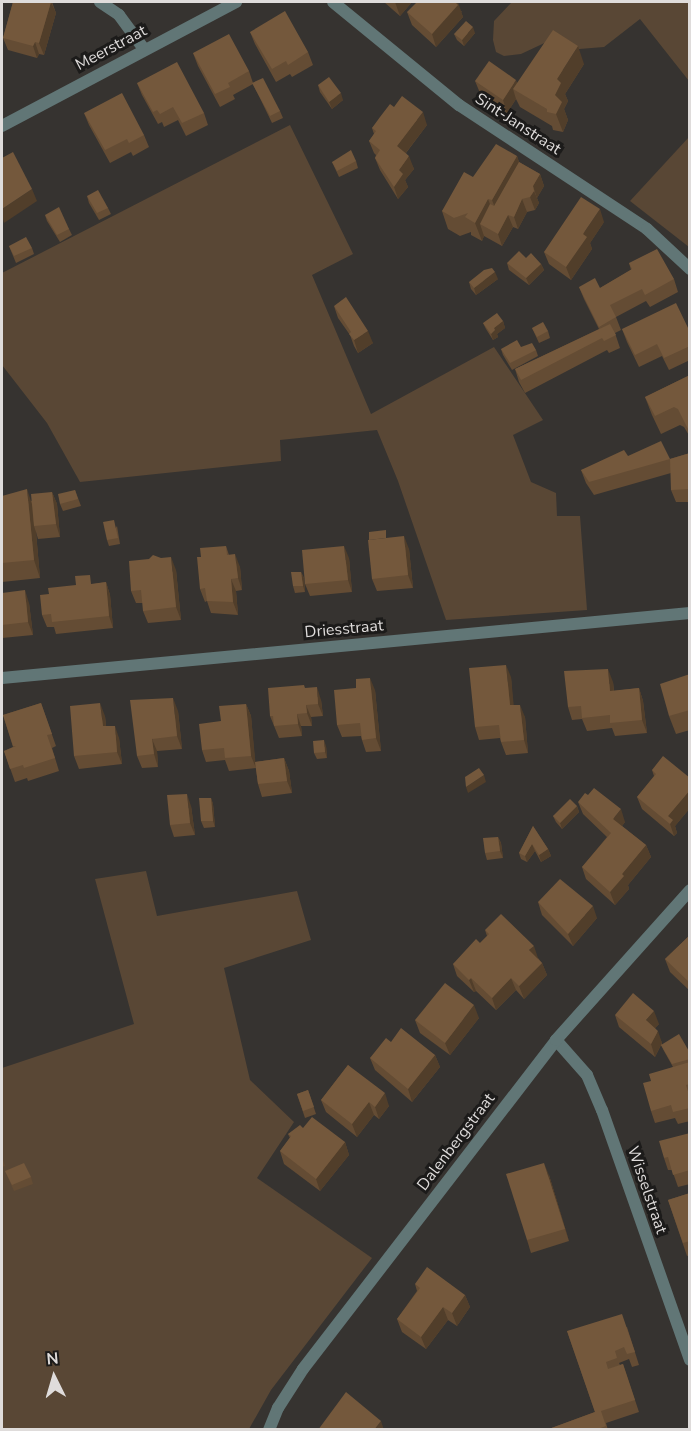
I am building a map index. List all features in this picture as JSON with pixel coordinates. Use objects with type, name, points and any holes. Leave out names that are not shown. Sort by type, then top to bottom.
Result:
[{"type":"street","points":[[99,2],[119,15],[144,49]]},
{"type":"street","name":"Meerstraat","points":[[2,126],[236,2]]},
{"type":"street","name":"Sint-Janstraat","points":[[333,2],[459,105],[647,229],[690,269]]},
{"type":"street","name":"Driesstraat","points":[[2,678],[690,613]]},
{"type":"street","name":"Dalenbergstraat","points":[[269,1430],[278,1408],[303,1369],[556,1040],[690,890]]},
{"type":"street","name":"Wisselstraat","points":[[556,1040],[587,1075],[602,1110],[690,1360]]},
{"type":"shaded area","points":[[512,2],[689,2],[689,81],[640,19],[604,47],[567,50],[553,39],[521,54],[504,56],[496,52],[493,40],[494,21]]},
{"type":"shaded area","points":[[290,125],[353,254],[312,275],[371,414],[494,347],[543,420],[513,435],[531,482],[556,493],[557,516],[580,516],[587,610],[446,620],[398,481],[377,430],[280,440],[281,461],[80,482],[47,423],[2,365],[2,273]]},
{"type":"shaded area","points":[[689,137],[689,247],[630,201]]},
{"type":"shaded area","points":[[146,871],[157,916],[297,891],[311,940],[224,968],[250,1080],[294,1122],[257,1178],[372,1258],[271,1390],[249,1429],[2,1429],[2,1068],[134,1024],[95,879]]},
{"type":"building","points":[[13,2],[51,2],[39,43],[35,42],[33,46],[3,38]]},
{"type":"building","points":[[417,2],[455,2],[458,5],[432,34],[407,12]]},
{"type":"building","points":[[285,11],[308,52],[288,65],[286,61],[272,69],[250,32]]},
{"type":"building","points":[[466,21],[473,27],[462,40],[454,34]]},
{"type":"building","points":[[553,30],[578,46],[557,79],[561,83],[555,95],[562,102],[556,114],[547,112],[547,109],[513,89]]},
{"type":"building","points":[[229,34],[249,71],[228,83],[230,87],[215,94],[193,53]]},
{"type":"building","points":[[489,61],[516,80],[503,100],[475,81]]},
{"type":"building","points":[[177,62],[204,113],[182,123],[173,107],[160,114],[157,110],[153,112],[137,83]]},
{"type":"building","points":[[329,77],[341,93],[329,102],[318,85]]},
{"type":"building","points":[[263,78],[280,111],[270,116],[252,83]]},
{"type":"building","points":[[122,93],[144,135],[129,143],[127,139],[105,150],[84,113]]},
{"type":"building","points":[[402,96],[423,112],[397,146],[409,156],[399,170],[403,174],[394,187],[375,158],[380,150],[369,141],[376,131],[372,128],[380,117],[390,104],[394,107]]},
{"type":"building","points":[[496,144],[517,156],[492,200],[488,199],[475,223],[465,217],[468,213],[454,218],[442,211],[464,172],[473,177]]},
{"type":"building","points":[[351,150],[356,161],[337,171],[332,162]]},
{"type":"building","points":[[13,152],[32,189],[2,209],[2,158]]},
{"type":"building","points":[[519,162],[540,174],[530,197],[522,199],[514,217],[508,215],[498,234],[480,224],[490,204],[494,206]]},
{"type":"building","points":[[98,190],[108,208],[97,213],[87,196]]},
{"type":"building","points":[[581,197],[600,209],[583,234],[587,237],[566,267],[544,252]]},
{"type":"building","points":[[59,207],[69,229],[57,235],[45,215]]},
{"type":"building","points":[[26,237],[32,248],[14,256],[9,246]]},
{"type":"building","points":[[657,249],[674,279],[645,295],[642,289],[610,305],[616,317],[599,327],[579,287],[595,278],[600,288],[632,269],[629,263]]},
{"type":"building","points":[[519,251],[526,258],[531,253],[541,264],[526,278],[507,263]]},
{"type":"building","points":[[492,268],[495,272],[474,288],[469,282],[484,270]]},
{"type":"building","points":[[346,297],[368,331],[354,340],[334,306]]},
{"type":"building","points":[[676,303],[690,332],[690,346],[664,358],[657,344],[635,355],[622,329]]},
{"type":"building","points":[[497,313],[503,321],[494,328],[491,334],[483,323]]},
{"type":"building","points":[[543,322],[548,331],[537,337],[532,328]]},
{"type":"building","points":[[610,324],[616,335],[604,341],[602,338],[521,380],[515,369]]},
{"type":"building","points":[[517,340],[521,347],[532,343],[536,350],[510,363],[501,349]]},
{"type":"building","points":[[690,375],[689,431],[678,409],[674,407],[655,416],[645,397]]},
{"type":"building","points":[[661,441],[670,459],[589,482],[581,470],[624,450],[628,456]]},
{"type":"building","points":[[690,453],[690,489],[671,490],[670,459]]},
{"type":"building","points":[[27,489],[34,560],[2,563],[2,496]]},
{"type":"building","points":[[75,490],[78,499],[60,504],[58,494]]},
{"type":"building","points":[[52,492],[56,524],[34,526],[31,494]]},
{"type":"building","points":[[114,520],[118,538],[107,540],[103,522]]},
{"type":"building","points":[[386,530],[386,538],[369,540],[369,532]]},
{"type":"building","points":[[404,536],[408,575],[372,579],[368,540]]},
{"type":"building","points":[[226,546],[227,555],[235,554],[238,578],[231,579],[233,602],[207,601],[205,588],[200,589],[197,557],[201,557],[200,548]]},
{"type":"building","points":[[344,546],[348,580],[305,584],[302,550]]},
{"type":"building","points":[[153,555],[161,558],[171,557],[176,607],[143,611],[141,590],[131,591],[129,561],[149,559]]},
{"type":"building","points":[[291,572],[301,572],[303,586],[293,586]]},
{"type":"building","points":[[90,575],[91,584],[106,582],[109,616],[52,622],[51,614],[42,615],[40,595],[49,594],[48,588],[76,585],[75,576]]},
{"type":"building","points":[[25,590],[28,622],[2,625],[2,593]]},
{"type":"building","points":[[506,665],[510,705],[520,705],[524,740],[501,742],[499,725],[475,727],[469,668]]},
{"type":"building","points":[[608,669],[610,691],[639,688],[642,720],[610,723],[610,715],[582,718],[581,706],[568,707],[564,671]]},
{"type":"building","points":[[690,674],[690,710],[669,716],[660,684]]},
{"type":"building","points":[[370,678],[376,738],[362,740],[360,723],[337,725],[334,690],[356,688],[356,679]]},
{"type":"building","points":[[304,685],[305,688],[317,687],[318,704],[306,705],[307,713],[297,714],[298,724],[274,726],[273,716],[270,716],[268,688]]},
{"type":"building","points":[[173,698],[177,736],[152,739],[154,754],[137,756],[130,700]]},
{"type":"building","points":[[41,703],[52,734],[47,735],[55,758],[24,768],[23,765],[10,769],[4,751],[16,746],[13,746],[3,715]]},
{"type":"building","points":[[100,703],[103,726],[115,726],[117,752],[74,756],[70,706]]},
{"type":"building","points":[[246,704],[251,756],[225,758],[224,748],[202,750],[199,724],[221,721],[219,706]]},
{"type":"building","points":[[324,740],[325,752],[314,753],[313,741]]},
{"type":"building","points":[[663,756],[690,778],[690,790],[668,816],[673,820],[670,824],[637,797],[656,774],[652,770]]},
{"type":"building","points":[[284,758],[287,781],[258,784],[255,762]]},
{"type":"building","points":[[479,768],[484,775],[466,787],[465,777]]},
{"type":"building","points":[[594,788],[621,809],[613,819],[646,845],[610,892],[582,867],[611,833],[578,802],[585,793],[588,795]]},
{"type":"building","points":[[187,794],[190,823],[170,825],[167,795]]},
{"type":"building","points":[[199,798],[211,798],[213,821],[201,821]]},
{"type":"building","points":[[570,799],[577,806],[560,823],[553,816]]},
{"type":"building","points":[[533,826],[548,849],[539,855],[532,844],[525,856],[519,853]]},
{"type":"building","points":[[498,837],[500,851],[485,853],[483,838]]},
{"type":"building","points":[[560,879],[593,906],[568,934],[538,902]]},
{"type":"building","points":[[501,914],[534,946],[529,950],[542,963],[519,986],[511,978],[492,998],[453,964],[476,939],[480,943],[489,934],[485,930]]},
{"type":"building","points":[[690,935],[690,983],[665,959]]},
{"type":"building","points":[[445,983],[474,1005],[445,1043],[415,1020]]},
{"type":"building","points":[[633,993],[654,1011],[646,1020],[658,1031],[651,1044],[615,1015]]},
{"type":"building","points":[[401,1028],[435,1055],[408,1089],[370,1058],[386,1038],[391,1042]]},
{"type":"building","points":[[679,1034],[690,1053],[690,1059],[672,1064],[661,1045]]},
{"type":"building","points":[[690,1062],[690,1084],[686,1085],[690,1108],[673,1112],[671,1105],[651,1111],[643,1083],[651,1081],[649,1074]]},
{"type":"building","points":[[348,1065],[385,1093],[375,1107],[369,1102],[352,1124],[321,1100]]},
{"type":"building","points":[[308,1090],[314,1107],[303,1111],[297,1094]]},
{"type":"building","points":[[312,1117],[345,1142],[316,1179],[280,1151],[291,1136],[288,1134],[300,1125],[303,1128]]},
{"type":"building","points":[[690,1133],[690,1170],[673,1175],[668,1157],[664,1158],[659,1141]]},
{"type":"building","points":[[24,1163],[31,1177],[12,1185],[5,1171]]},
{"type":"building","points":[[544,1163],[565,1229],[527,1240],[506,1174]]},
{"type":"building","points":[[690,1193],[690,1241],[683,1243],[668,1200]]},
{"type":"building","points":[[427,1267],[465,1295],[452,1313],[443,1307],[421,1337],[397,1319],[420,1288],[415,1284]]},
{"type":"building","points":[[622,1314],[635,1352],[627,1354],[624,1347],[615,1351],[617,1358],[606,1362],[608,1369],[623,1364],[635,1400],[601,1411],[606,1426],[595,1430],[546,1430],[595,1412],[567,1331]]},
{"type":"building","points":[[346,1392],[381,1421],[374,1430],[318,1430]]}]
